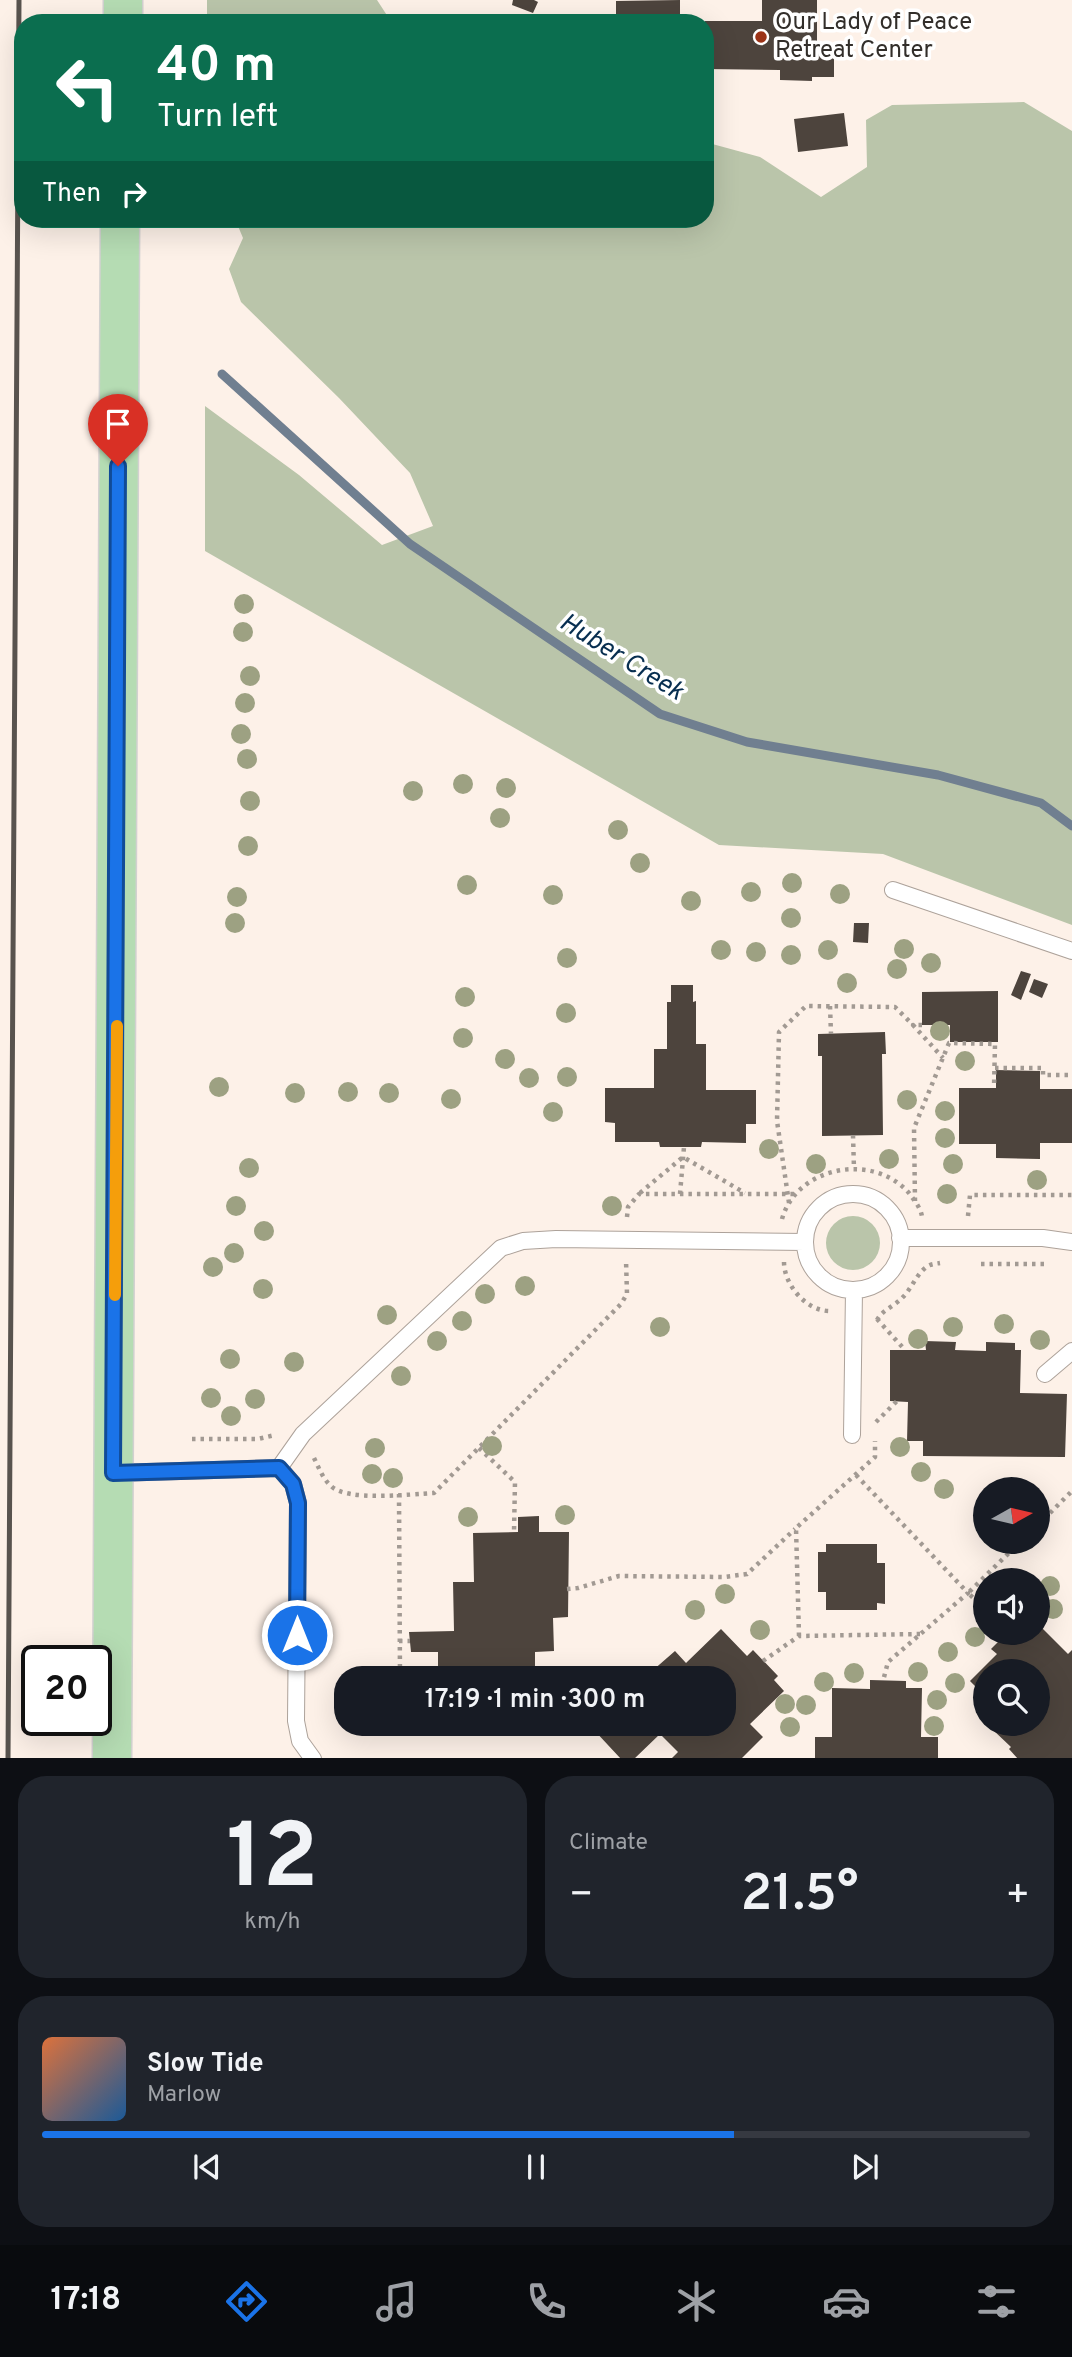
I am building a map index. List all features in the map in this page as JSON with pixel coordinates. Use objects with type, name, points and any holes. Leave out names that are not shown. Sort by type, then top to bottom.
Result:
[{"type":"main road","points":[[112,1758],[120,228]]},
{"type":"lane","points":[[892,890],[1072,951]]},
{"type":"lane","points":[[850,1195],[861,1195],[880,1203],[894,1218],[900,1238],[897,1260],[884,1278],[875,1284],[854,1290],[835,1287],[819,1276],[809,1261],[805,1242],[809,1222],[822,1206],[840,1196],[850,1195]]},
{"type":"lane","points":[[900,1238],[1043,1238],[1072,1242]]},
{"type":"lane","points":[[279,1468],[303,1434],[501,1248],[523,1241],[805,1242]]},
{"type":"lane","points":[[852,1435],[854,1290]]},
{"type":"lane","points":[[1045,1374],[1072,1351]]},
{"type":"lane","points":[[113,1473],[279,1468]]},
{"type":"lane","points":[[279,1468],[293,1484],[298,1503],[296,1721],[300,1741],[312,1758]]},
{"type":"path","points":[[789,1203],[777,1121],[779,1032],[806,1006],[895,1007],[943,1058]]},
{"type":"path","points":[[830,1006],[831,1034]]},
{"type":"path","points":[[913,1025],[922,1025]]},
{"type":"path","points":[[915,1202],[915,1128],[949,1043],[995,1044],[994,1088]]},
{"type":"path","points":[[995,1068],[1043,1068],[1043,1075],[1072,1075]]},
{"type":"path","points":[[853,1135],[854,1169]]},
{"type":"path","points":[[680,1194],[684,1147]]},
{"type":"path","points":[[683,1157],[747,1194]]},
{"type":"path","points":[[192,1439],[258,1439],[274,1436],[292,1419],[332,1488],[358,1495],[435,1493],[621,1304],[627,1294],[628,1207],[639,1194],[683,1157]]},
{"type":"path","points":[[888,1310],[822,1312],[803,1300],[785,1276],[786,1242],[782,1217],[789,1203],[804,1186],[822,1175],[866,1168],[886,1175],[902,1185],[927,1216]]},
{"type":"path","points":[[639,1194],[797,1194]]},
{"type":"path","points":[[966,1221],[970,1195],[1072,1195]]},
{"type":"path","points":[[877,1318],[906,1294],[922,1270],[921,1211]]},
{"type":"path","points":[[922,1270],[936,1264],[950,1264]]},
{"type":"path","points":[[977,1264],[1058,1264]]},
{"type":"path","points":[[877,1318],[877,1331]]},
{"type":"path","points":[[877,1318],[905,1350]]},
{"type":"path","points":[[876,1422],[897,1401]]},
{"type":"path","points":[[567,1588],[578,1588],[619,1576],[724,1577],[747,1574],[875,1457],[876,1409]]},
{"type":"path","points":[[480,1448],[515,1482],[514,1532]]},
{"type":"path","points":[[856,1475],[973,1598]]},
{"type":"path","points":[[1050,1513],[1072,1491]]},
{"type":"path","points":[[399,1494],[400,1666]]},
{"type":"path","points":[[796,1528],[799,1636]]},
{"type":"path","points":[[883,1681],[888,1662],[968,1593],[1008,1554]]},
{"type":"path","points":[[763,1661],[799,1636],[921,1634]]},
{"type":"path","points":[[399,1641],[410,1641]]},
{"type":"green space","points":[[207,0],[377,0],[386,14],[207,14]]},
{"type":"green space","points":[[1024,102],[1072,131],[1072,925],[883,854],[719,845],[205,551],[205,406],[299,475],[382,545],[433,526],[410,473],[339,398],[241,302],[229,269],[243,238],[239,228],[714,228],[714,144],[760,157],[821,197],[867,167],[866,120],[892,105]]},
{"type":"green space","points":[[853,1216],[872,1224],[880,1243],[872,1262],[853,1270],[834,1262],[826,1243],[834,1224]]},
{"type":"building","points":[[513,0],[538,2],[533,13],[512,5]]},
{"type":"building","points":[[680,0],[680,14],[616,14],[616,1]]},
{"type":"building","name":"Our Lady of Peace Retreat Center","points":[[762,0],[817,0],[817,52],[834,52],[834,77],[812,77],[812,81],[780,80],[780,70],[714,69],[714,21],[762,21]]},
{"type":"building","points":[[844,113],[848,146],[798,152],[794,119]]},
{"type":"building","points":[[854,923],[869,923],[868,943],[853,942]]},
{"type":"building","points":[[1021,971],[1031,974],[1021,1000],[1011,995]]},
{"type":"building","points":[[1034,979],[1048,984],[1042,998],[1029,992]]},
{"type":"building","points":[[671,985],[693,985],[693,1002],[696,1001],[696,1044],[706,1044],[706,1090],[756,1090],[756,1124],[746,1124],[746,1143],[702,1142],[701,1147],[660,1147],[659,1142],[615,1142],[615,1123],[605,1122],[605,1088],[654,1088],[654,1049],[667,1049],[667,1002],[671,1002]]},
{"type":"building","points":[[998,991],[998,1042],[950,1042],[950,1025],[922,1025],[922,992]]},
{"type":"building","points":[[885,1032],[886,1054],[882,1054],[883,1135],[822,1136],[822,1056],[818,1056],[818,1034]]},
{"type":"building","points":[[996,1070],[1040,1071],[1040,1089],[1072,1089],[1072,1143],[1040,1143],[1040,1159],[996,1158],[996,1144],[959,1144],[959,1088],[996,1088]]},
{"type":"building","points":[[925,1341],[956,1342],[955,1350],[986,1351],[986,1342],[1015,1343],[1015,1350],[1021,1350],[1020,1393],[1067,1394],[1065,1457],[923,1456],[923,1441],[907,1441],[908,1402],[890,1401],[890,1350],[926,1350]]},
{"type":"building","points":[[539,1516],[539,1532],[569,1532],[568,1617],[553,1618],[554,1651],[535,1652],[535,1666],[438,1666],[438,1652],[411,1652],[409,1632],[454,1631],[453,1582],[474,1582],[473,1533],[518,1532],[518,1517]]},
{"type":"building","points":[[826,1544],[877,1544],[877,1563],[885,1563],[885,1604],[877,1603],[877,1610],[826,1610],[826,1592],[818,1592],[818,1552],[826,1552]]},
{"type":"building","points":[[721,1629],[747,1656],[753,1650],[778,1676],[774,1680],[784,1691],[750,1724],[763,1737],[742,1758],[672,1758],[678,1752],[662,1736],[736,1736],[736,1666],[658,1666],[675,1651],[686,1663]]},
{"type":"building","points":[[1050,1636],[1068,1654],[1072,1650],[1072,1758],[1017,1758],[1009,1749],[1011,1747],[999,1736],[1050,1736],[1050,1659],[992,1659],[997,1654],[991,1649],[995,1645],[1050,1645]]},
{"type":"building","points":[[870,1680],[906,1681],[906,1688],[922,1688],[921,1737],[938,1737],[938,1758],[815,1758],[815,1737],[832,1737],[832,1688],[870,1689]]},
{"type":"building","points":[[600,1736],[658,1736],[635,1758],[620,1758]]},
{"type":"waterway","name":"Huber Creek","points":[[222,374],[410,544],[660,714],[747,742],[938,775],[1041,803],[1072,826]]},
{"type":"railway","points":[[19,0],[19,14]]},
{"type":"railway","points":[[8,1758],[18,228]]},
{"type":"slow traffic","points":[[115,1295],[117,1026]]},
{"type":"place","name":"Our Lady of Peace Retreat Center","points":[[761,37]]},
{"type":"route","points":[[118,466],[113,1473],[279,1468],[293,1484],[298,1503],[297,1635]]}]
